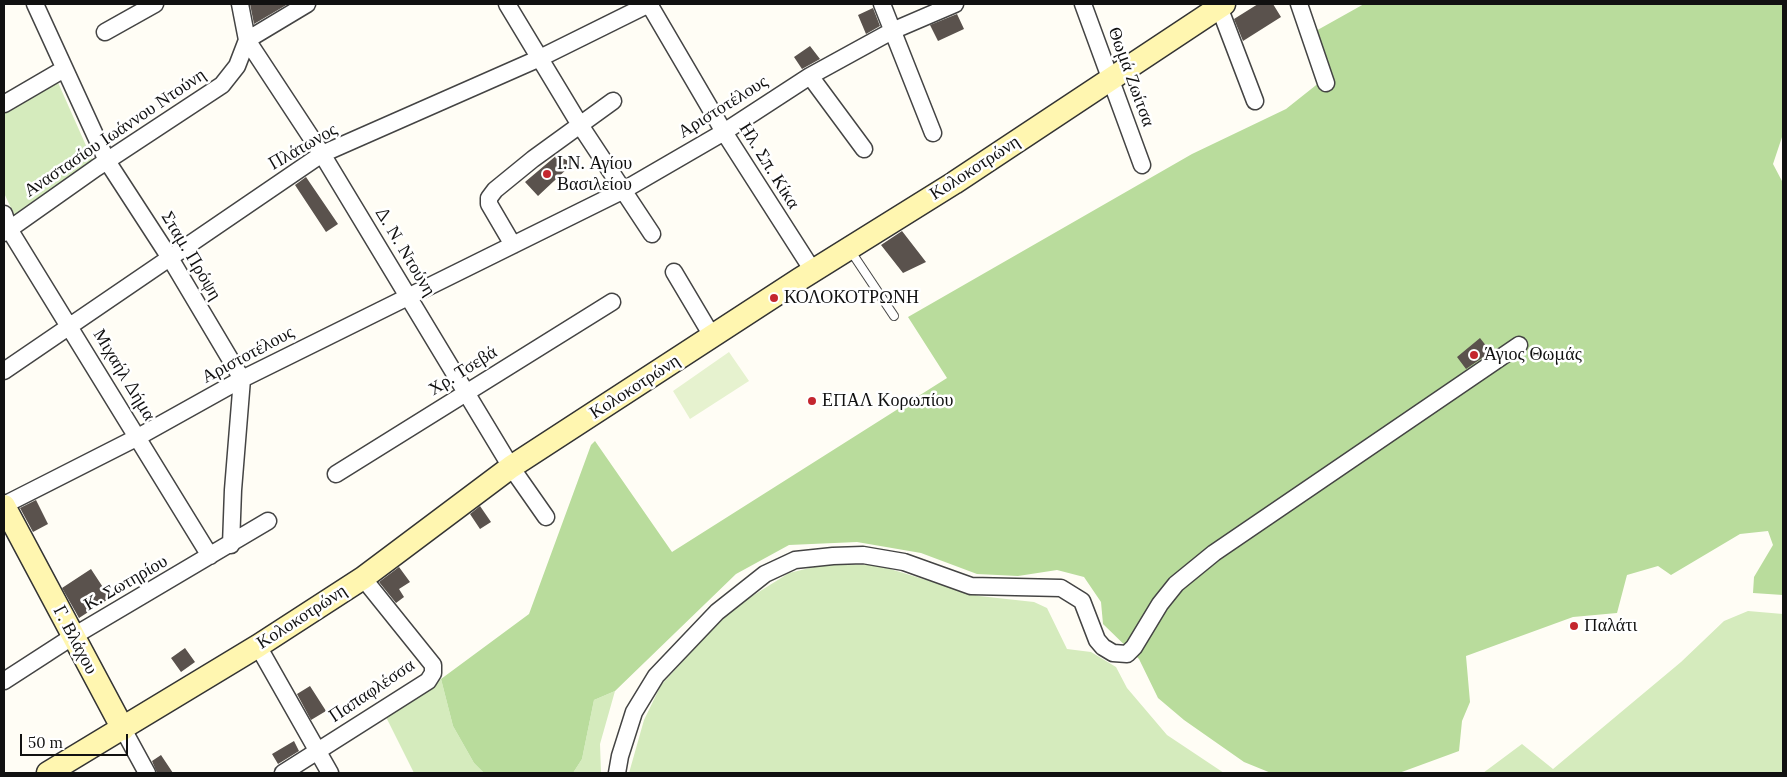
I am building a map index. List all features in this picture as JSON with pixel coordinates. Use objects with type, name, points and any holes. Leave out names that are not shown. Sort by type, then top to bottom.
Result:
[{"type":"street","name":"Σταμ. Πρόψη","points":[[35,4],[107,161],[170,258],[242,379]]},
{"type":"street","points":[[105,32],[155,4]]},
{"type":"street","name":"Δ. Ν. Ντούνη","points":[[240,4],[247,40],[322,154],[408,295],[465,394],[511,467],[546,517]]},
{"type":"street","points":[[247,40],[307,4]]},
{"type":"street","points":[[507,4],[580,125],[652,234]]},
{"type":"street","name":"Πλάτωνος","points":[[4,371],[322,154],[540,58],[649,4]]},
{"type":"street","name":"Ηλ. Σπ. Κίκα","points":[[649,4],[724,132],[812,271]]},
{"type":"street","points":[[882,4],[933,133]]},
{"type":"street","name":"Αριστοτέλους","points":[[4,509],[138,438],[242,379],[408,295],[624,190],[724,132],[810,76],[892,31],[955,4]]},
{"type":"street","name":"Θωμά Ζωίτσα","points":[[1083,4],[1142,165]]},
{"type":"street","points":[[1299,4],[1326,83]]},
{"type":"street","points":[[1220,5],[1255,101]]},
{"type":"street","name":"Κολοκοτρώνη","points":[[48,773],[258,646],[363,578],[511,467],[812,271],[954,183],[1220,5]]},
{"type":"street","name":"Αναστασίου Ιωάννου Ντούνη","points":[[6,225],[222,85],[238,66],[247,40]]},
{"type":"street","points":[[4,104],[64,69]]},
{"type":"street","points":[[810,76],[864,148]]},
{"type":"street","points":[[513,245],[489,204],[489,198],[495,190],[533,159],[613,101]]},
{"type":"street","name":"Μιχαήλ Δήμα","points":[[6,225],[70,325],[210,556]]},
{"type":"street","points":[[674,272],[712,336]]},
{"type":"street","name":"Χρ. Τσεβά","points":[[336,474],[612,302]]},
{"type":"street","points":[[617,773],[620,756],[634,712],[656,676],[717,612],[765,574],[795,560],[863,555],[904,562],[971,586],[1061,588],[1082,601],[1097,640],[1103,647],[1114,653],[1127,654],[1134,647],[1160,604],[1176,584],[1214,553],[1519,345]]},
{"type":"street","points":[[231,545],[233,490],[242,379]]},
{"type":"street","name":"Γ. Βλάχου","points":[[4,509],[147,773]]},
{"type":"street","name":"Κ. Σωτηρίου","points":[[4,681],[72,637],[231,545],[268,521]]},
{"type":"street","name":"Παπαφλέσσα","points":[[283,773],[428,681],[434,673],[433,665],[363,578]]},
{"type":"street","points":[[258,646],[330,773]]},
{"type":"lane","points":[[849,248],[894,316]]},
{"type":"green space","points":[[1364,4],[1783,4],[1783,134],[1773,164],[1783,183],[1783,595],[1753,593],[1754,577],[1773,545],[1768,531],[1740,534],[1671,575],[1658,566],[1627,575],[1617,613],[1573,617],[1466,656],[1470,702],[1462,721],[1459,751],[1399,773],[1271,773],[1244,762],[1184,720],[1158,698],[1139,659],[1103,624],[1101,602],[1084,577],[1057,570],[1018,576],[977,574],[921,553],[857,542],[789,545],[736,574],[615,691],[594,700],[582,759],[573,773],[484,773],[474,763],[453,726],[441,679],[529,614],[591,445],[595,441],[672,552],[947,378],[908,317],[1192,154],[1286,109],[1320,82],[1305,37]]},
{"type":"green space","points":[[56,78],[96,168],[18,223],[4,193],[4,111]]},
{"type":"green space","points":[[729,352],[749,381],[690,419],[673,391]]},
{"type":"green space","points":[[826,564],[877,565],[979,596],[1034,602],[1047,608],[1067,649],[1091,652],[1116,667],[1127,688],[1167,735],[1224,773],[629,773],[644,720],[661,685],[730,610],[789,573]]},
{"type":"green space","points":[[1748,611],[1783,614],[1783,773],[1483,773],[1522,744],[1553,769],[1681,662],[1724,621]]},
{"type":"green space","points":[[441,679],[453,726],[474,763],[484,773],[414,773],[385,715]]},
{"type":"green space","points":[[615,691],[600,744],[601,773],[573,773],[582,759],[594,700]]},
{"type":"building","points":[[250,4],[288,4],[254,24]]},
{"type":"building","points":[[1258,4],[1273,4],[1281,17],[1243,41],[1234,19]]},
{"type":"building","points":[[873,8],[880,26],[866,34],[858,15]]},
{"type":"building","points":[[957,14],[964,29],[938,41],[930,25]]},
{"type":"building","points":[[810,46],[820,59],[802,69],[794,57]]},
{"type":"building","name":"Ι.Ν. Αγίου Βασιλείου","points":[[557,155],[570,162],[569,167],[538,196],[525,182]]},
{"type":"building","points":[[306,177],[338,224],[326,232],[295,185]]},
{"type":"building","points":[[902,231],[926,262],[903,273],[881,245]]},
{"type":"building","name":"Άγιος Θωμάς","points":[[1480,338],[1491,352],[1466,369],[1457,357]]},
{"type":"building","points":[[36,500],[48,524],[33,532],[20,508]]},
{"type":"building","points":[[480,506],[491,522],[480,529],[470,514]]},
{"type":"building","points":[[399,567],[410,582],[399,589],[404,597],[396,603],[379,582]]},
{"type":"building","points":[[91,569],[110,598],[79,618],[62,588]]},
{"type":"building","points":[[185,648],[195,662],[181,672],[171,658]]},
{"type":"building","points":[[310,686],[326,711],[311,720],[297,694]]},
{"type":"building","points":[[294,741],[299,751],[278,764],[272,754]]},
{"type":"building","points":[[161,755],[173,773],[157,773],[152,761]]},
{"type":"place","name":"Ι.Ν. Αγίου Βασιλείου","points":[[547,174]]},
{"type":"place","name":"ΚΟΛΟΚΟΤΡΩΝΗ","points":[[774,298]]},
{"type":"place","name":"Άγιος Θωμάς","points":[[1474,355]]},
{"type":"place","name":"ΕΠΑΛ Κορωπίου","points":[[812,401]]},
{"type":"place","name":"Παλάτι","points":[[1574,626]]}]
